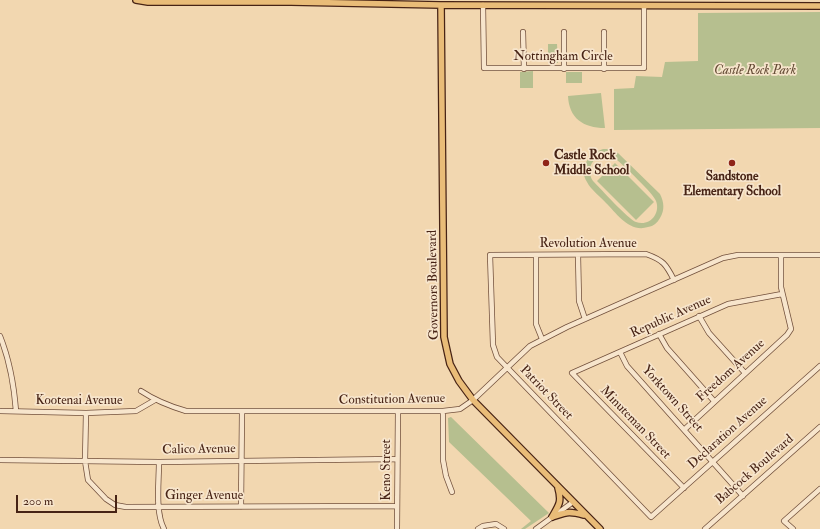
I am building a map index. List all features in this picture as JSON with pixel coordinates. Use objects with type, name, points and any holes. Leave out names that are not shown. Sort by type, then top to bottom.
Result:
[{"type":"main road","points":[[136,0],[148,2],[291,1],[483,5],[544,3],[644,6],[758,3],[820,6]]},
{"type":"main road","name":"Governors Boulevard","points":[[441,3],[444,337],[450,364],[459,381],[473,400],[600,529]]},
{"type":"main road","points":[[552,517],[560,504],[557,486]]},
{"type":"main road","points":[[552,517],[567,512],[573,512],[586,516]]},
{"type":"street","name":"Nottingham Circle","points":[[483,5],[484,68],[564,69],[644,68],[644,6]]},
{"type":"street","points":[[523,32],[524,68]]},
{"type":"street","points":[[564,32],[564,69]]},
{"type":"street","points":[[604,32],[604,68]]},
{"type":"street","name":"Revolution Avenue","points":[[490,255],[646,254],[659,259],[668,268],[674,280]]},
{"type":"street","name":"Patriot Street","points":[[490,255],[493,345],[497,357],[651,517]]},
{"type":"street","points":[[536,255],[536,324],[542,339]]},
{"type":"street","points":[[578,255],[579,300],[585,319]]},
{"type":"street","name":"Constitution Avenue","points":[[141,391],[155,400],[186,411],[443,411],[460,409],[473,400],[530,346],[542,339],[723,258],[738,256],[820,256]]},
{"type":"street","points":[[781,256],[782,294]]},
{"type":"street","name":"Republic Avenue","points":[[572,373],[728,304],[782,294]]},
{"type":"street","name":"Freedom Avenue","points":[[685,429],[787,335],[791,329],[782,294]]},
{"type":"street","points":[[699,316],[709,333],[745,373]]},
{"type":"street","points":[[659,334],[667,348],[714,401]]},
{"type":"street","points":[[0,336],[11,369],[16,411]]},
{"type":"street","name":"Yorktown Street","points":[[620,352],[627,366],[685,429],[743,496]]},
{"type":"street","name":"Declaration Avenue","points":[[651,517],[820,366]]},
{"type":"street","name":"Minuteman Street","points":[[572,373],[684,488]]},
{"type":"street","name":"Kootenai Avenue","points":[[0,411],[86,413],[136,411],[155,400]]},
{"type":"street","name":"Keno Street","points":[[397,529],[398,411]]},
{"type":"street","points":[[443,411],[443,460],[446,476],[452,492]]},
{"type":"street","points":[[241,507],[242,412]]},
{"type":"street","name":"Ginger Avenue","points":[[86,413],[85,461],[88,480],[106,499],[115,505],[126,507],[398,506]]},
{"type":"street","name":"Babcock Boulevard","points":[[705,529],[820,427]]},
{"type":"street","name":"Calico Avenue","points":[[0,460],[159,462],[397,459]]},
{"type":"street","points":[[159,462],[160,522],[164,529]]},
{"type":"street","points":[[794,529],[784,521],[820,489]]},
{"type":"street","points":[[536,529],[573,502]]},
{"type":"street","points":[[478,529],[483,526],[496,524],[504,529]]},
{"type":"green space","name":"Castle Rock Park","points":[[820,12],[820,128],[614,130],[614,89],[634,88],[636,76],[662,77],[665,62],[698,61],[698,13]]},
{"type":"green space","points":[[548,44],[557,44],[558,63],[548,63]]},
{"type":"green space","points":[[533,71],[533,88],[520,88],[520,72]]},
{"type":"green space","points":[[566,72],[582,72],[582,83],[566,83]]},
{"type":"green space","points":[[601,93],[605,128],[597,128],[584,124],[574,116],[569,104],[568,96]]},
{"type":"green space","points":[[609,149],[618,153],[660,194],[663,203],[662,215],[655,224],[650,227],[641,228],[630,225],[619,217],[591,188],[585,176],[584,166],[589,158],[598,151]],"holes":[[[604,155],[616,159],[654,197],[657,210],[653,218],[649,221],[641,223],[632,220],[593,181],[590,173],[591,165],[596,159]]]},
{"type":"green space","points":[[615,163],[654,202],[636,220],[597,181]]},
{"type":"green space","points":[[451,417],[549,513],[525,529],[521,529],[531,521],[449,442],[448,418]]},
{"type":"place","name":"Castle Rock Middle School","points":[[546,163]]},
{"type":"place","name":"Sandstone Elementary School","points":[[732,163]]}]
